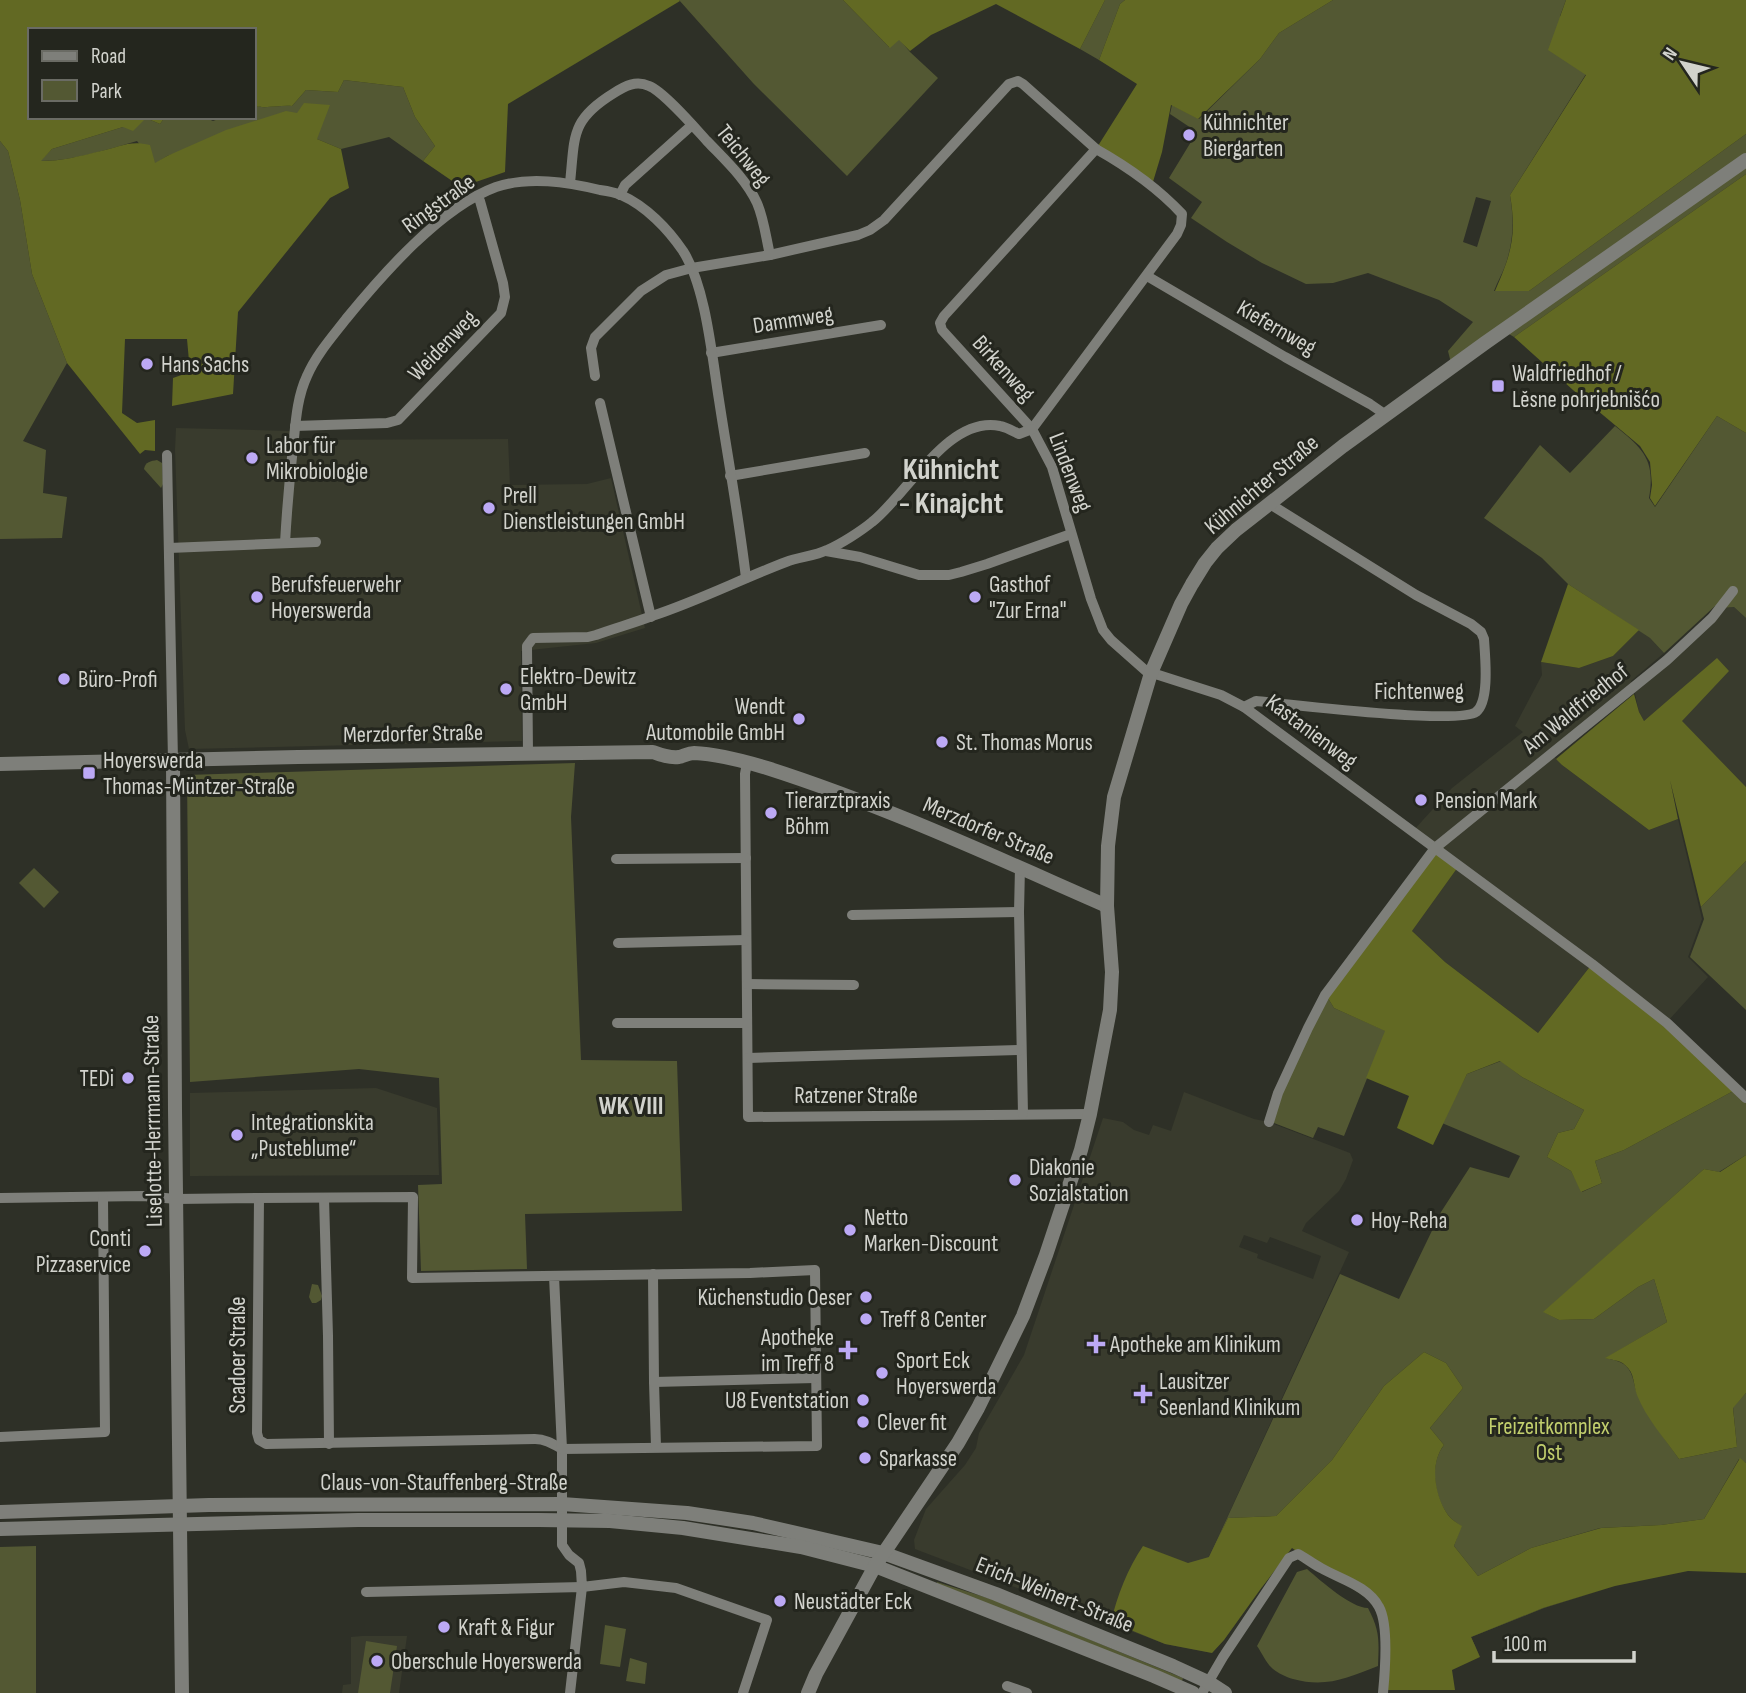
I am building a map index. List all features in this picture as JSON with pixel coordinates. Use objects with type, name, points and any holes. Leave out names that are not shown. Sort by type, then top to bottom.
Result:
[{"type":"street","name":"Birkenweg","points":[[770,255],[870,230],[884,220],[1009,84],[1018,81],[1023,84],[1096,149],[1153,185],[1182,214],[1177,234],[1032,429],[942,330],[940,323],[1096,149]]},
{"type":"street","name":"Teichweg","points":[[570,183],[575,137],[585,114],[625,86],[635,83],[651,86],[692,125],[746,185],[760,211],[770,255]]},
{"type":"street","name":"Teichweg","points":[[620,195],[625,185],[692,125]]},
{"type":"street","name":"Kühnichter Straße","points":[[808,1693],[879,1560],[958,1443],[978,1408],[1023,1316],[1046,1255],[1081,1150],[1110,1010],[1112,972],[1107,906],[1108,846],[1114,797],[1151,673],[1181,604],[1205,563],[1236,530],[1386,415],[1746,160]]},
{"type":"street","name":"Ringstraße","points":[[295,426],[301,390],[307,375],[335,332],[420,238],[477,196],[523,181],[570,183],[620,195],[656,220],[676,242],[692,268],[711,353],[746,578]]},
{"type":"street","name":"Weidenweg","points":[[295,426],[387,423],[398,420],[501,313],[505,297],[503,282],[477,196]]},
{"type":"street","points":[[596,376],[591,348],[595,337],[640,291],[666,275],[770,255]]},
{"type":"street","name":"Kiefernweg","points":[[1147,276],[1386,415]]},
{"type":"street","name":"Dammweg","points":[[711,353],[881,325]]},
{"type":"street","points":[[600,403],[651,617]]},
{"type":"street","name":"Lindenweg","points":[[528,754],[529,641],[538,637],[588,637],[651,617],[788,561],[826,551],[879,516],[938,451],[953,439],[970,429],[990,425],[1002,426],[1019,434],[1032,429],[1052,467],[1103,631],[1134,661],[1151,673]]},
{"type":"street","points":[[285,543],[295,426]]},
{"type":"street","points":[[730,475],[865,453]]},
{"type":"street","name":"Liselotte-Herrmann-Straße","points":[[167,455],[183,1693]]},
{"type":"street","name":"Fichtenweg","points":[[1244,707],[1256,701],[1405,715],[1458,715],[1478,711],[1485,693],[1484,639],[1471,624],[1416,595],[1270,504]]},
{"type":"street","name":"Lindenweg","points":[[826,551],[919,575],[949,575],[1071,534]]},
{"type":"street","points":[[849,536],[852,556]]},
{"type":"street","points":[[169,548],[316,542]]},
{"type":"street","name":"Am Waldfriedhof","points":[[1435,848],[1667,660],[1712,618],[1733,591]]},
{"type":"street","name":"Kastanienweg","points":[[1151,673],[1221,695],[1244,707],[1592,964],[1667,1023],[1746,1098]]},
{"type":"street","name":"Merzdorfer Straße","points":[[0,764],[653,752],[663,756],[679,757],[691,753],[716,756],[747,762],[829,789],[1020,867],[1107,906]]},
{"type":"street","name":"Ratzener Straße","points":[[747,762],[748,1117],[1090,1114]]},
{"type":"street","points":[[1269,1122],[1278,1093],[1325,995],[1435,848]]},
{"type":"street","points":[[616,859],[746,858]]},
{"type":"street","points":[[1020,867],[1023,1114]]},
{"type":"street","points":[[852,915],[1019,912]]},
{"type":"street","points":[[618,943],[746,940]]},
{"type":"street","points":[[747,984],[854,985]]},
{"type":"street","points":[[617,1023],[747,1023]]},
{"type":"street","name":"Ratzener Straße","points":[[748,1058],[1021,1050]]},
{"type":"street","points":[[0,1198],[413,1196],[412,1278],[815,1270],[816,1378],[654,1382]]},
{"type":"street","points":[[0,1437],[105,1432],[103,1197]]},
{"type":"street","name":"Scadoer Straße","points":[[260,1198],[257,1433],[259,1440],[266,1444],[542,1439],[562,1449],[817,1446],[816,1378]]},
{"type":"street","points":[[324,1198],[329,1444]]},
{"type":"street","points":[[653,1274],[656,1447]]},
{"type":"street","points":[[554,1276],[562,1449],[562,1545],[579,1563],[582,1571],[570,1693]]},
{"type":"street","name":"Claus-von-Stauffenberg-Straße","points":[[0,1513],[180,1506],[562,1504],[665,1511],[754,1523],[879,1560]]},
{"type":"street","name":"Claus-von-Stauffenberg-Straße","points":[[0,1529],[358,1521],[610,1521],[682,1528],[879,1560]]},
{"type":"street","points":[[1205,1688],[1289,1558],[1298,1554],[1354,1584],[1371,1596],[1380,1607],[1385,1633],[1383,1693]]},
{"type":"street","name":"Erich-Weinert-Straße","points":[[879,1560],[996,1594],[1173,1666],[1205,1688],[1225,1693]]},
{"type":"street","name":"Erich-Weinert-Straße","points":[[879,1560],[1194,1693]]},
{"type":"street","points":[[366,1592],[582,1587],[624,1582],[676,1588],[767,1620],[743,1693]]},
{"type":"street","points":[[1007,1686],[1027,1693]]},
{"type":"shaded area","points":[[176,428],[290,431],[290,440],[508,439],[510,485],[587,484],[611,478],[645,628],[596,643],[521,651],[522,741],[189,749],[185,730]]},
{"type":"shaded area","points":[[1734,607],[1746,618],[1746,787],[1681,721],[1728,671],[1717,659],[1644,721],[1634,689],[1721,608]]},
{"type":"shaded area","points":[[1639,630],[1664,653],[1631,681],[1633,687],[1551,753],[1562,765],[1649,830],[1678,819],[1702,919],[1688,957],[1708,977],[1667,1022],[1592,964],[1538,1033],[1445,962],[1412,931],[1458,867],[1413,831],[1452,788],[1523,732],[1515,726],[1542,675],[1541,662],[1579,668],[1613,656]]},
{"type":"shaded area","points":[[376,1088],[437,1108],[439,1175],[190,1176],[190,1093]]},
{"type":"shaded area","name":"Lausitzer Seenland Klinikum","points":[[1184,1092],[1350,1153],[1353,1160],[1339,1191],[1306,1223],[1302,1231],[1349,1252],[1209,1557],[1262,1587],[1212,1653],[1165,1644],[915,1549],[914,1540],[926,1509],[965,1465],[976,1448],[979,1433],[1024,1355],[1103,1118],[1123,1122],[1134,1130],[1149,1135],[1153,1125],[1171,1131]],"holes":[[[1244,1235],[1267,1243],[1270,1237],[1321,1256],[1313,1279],[1257,1258],[1258,1254],[1239,1247]]]},
{"type":"shaded area","name":"Oberschule Hoyerswerda","points":[[407,1636],[399,1693],[342,1693],[343,1685],[351,1684],[351,1637]]},
{"type":"green space","points":[[0,0],[680,1],[508,104],[505,172],[461,187],[423,161],[435,146],[415,117],[403,87],[344,80],[338,92],[306,90],[292,106],[256,106],[256,28],[28,28],[28,119],[145,119],[133,131],[123,127],[52,149],[41,161],[71,158],[136,143],[150,145],[155,163],[226,130],[286,111],[297,113],[304,103],[330,105],[317,139],[341,149],[349,188],[330,198],[238,312],[233,394],[172,406],[173,378],[190,372],[187,339],[125,339],[122,413],[137,423],[155,420],[155,451],[145,450],[140,454],[67,363],[32,274],[20,200],[8,151],[0,141]]},
{"type":"green space","points":[[679,0],[843,0],[889,47],[899,39],[938,78],[847,176],[753,83]]},
{"type":"green space","points":[[843,0],[1105,0],[1080,49],[996,4],[931,35],[910,51],[899,40],[890,48]]},
{"type":"green space","points":[[1105,0],[1125,0],[1120,4],[1099,60],[1080,49]]},
{"type":"green space","points":[[1125,0],[1333,0],[1279,33],[1260,59],[1198,119],[1171,105],[1162,152],[1152,185],[1096,149],[1137,84],[1099,60],[1120,4]]},
{"type":"green space","points":[[1333,0],[1566,0],[1560,16],[1586,74],[1510,195],[1512,239],[1505,266],[1494,291],[1529,291],[1746,134],[1746,174],[1514,337],[1509,334],[1452,367],[1448,351],[1473,322],[1439,300],[1368,273],[1333,283],[1306,284],[1262,263],[1191,218],[1202,202],[1169,178],[1197,132],[1170,114],[1172,105],[1199,119],[1260,59],[1279,33]],"holes":[[[1476,197],[1491,201],[1477,247],[1463,242]]]},
{"type":"green space","points":[[1566,0],[1746,0],[1746,134],[1529,291],[1495,291],[1513,234],[1510,195],[1586,75],[1548,50]]},
{"type":"green space","points":[[344,80],[403,87],[415,117],[435,146],[423,161],[389,137],[341,149],[317,139],[297,113],[167,156],[155,164],[137,141],[77,157],[40,161],[52,149],[143,119],[160,124],[164,119],[256,119],[256,106],[292,106],[306,90],[338,92]]},
{"type":"green space","points":[[148,119],[164,119],[160,124]]},
{"type":"green space","points":[[0,141],[8,151],[20,200],[32,274],[67,363],[23,441],[46,450],[43,493],[67,497],[62,538],[0,539]]},
{"type":"green space","points":[[1746,174],[1746,433],[1717,416],[1655,506],[1650,498],[1650,462],[1640,446],[1514,337]]},
{"type":"green space","points":[[1717,416],[1746,433],[1746,618],[1734,607],[1715,606],[1664,653],[1650,638],[1568,584],[1542,558],[1484,518],[1540,445],[1570,473],[1615,426],[1633,441],[1645,456],[1650,473],[1649,498],[1655,507]]},
{"type":"green space","points":[[157,460],[162,463],[161,488],[144,469],[147,463]]},
{"type":"green space","points":[[1568,584],[1639,630],[1613,656],[1579,668],[1541,662]]},
{"type":"green space","points":[[1717,658],[1729,671],[1682,721],[1746,787],[1746,861],[1701,907],[1670,780],[1678,819],[1649,830],[1556,759],[1634,694],[1644,721]]},
{"type":"green space","points":[[575,763],[571,817],[581,1060],[677,1061],[682,1211],[525,1214],[527,1269],[421,1271],[418,1185],[442,1184],[439,1078],[359,1069],[190,1082],[187,775]]},
{"type":"green space","points":[[1435,849],[1458,867],[1412,931],[1445,962],[1538,1033],[1592,964],[1737,1089],[1624,1150],[1595,1161],[1602,1183],[1581,1192],[1571,1171],[1547,1157],[1558,1133],[1574,1129],[1584,1110],[1522,1077],[1500,1061],[1467,1074],[1433,1145],[1397,1128],[1409,1096],[1366,1078],[1385,1031],[1334,1008],[1326,995]]},
{"type":"green space","points":[[1746,861],[1746,1010],[1690,957],[1704,919],[1701,907]]},
{"type":"green space","points":[[34,868],[59,892],[44,908],[19,883]]},
{"type":"green space","points":[[1326,995],[1334,1008],[1386,1031],[1344,1136],[1318,1127],[1313,1138],[1269,1121]]},
{"type":"green space","name":"Freizeitkomplex Ost","points":[[1501,1061],[1522,1077],[1584,1110],[1574,1129],[1558,1133],[1547,1157],[1571,1171],[1582,1192],[1602,1183],[1595,1161],[1624,1150],[1737,1089],[1746,1098],[1746,1155],[1719,1172],[1704,1169],[1544,1312],[1559,1320],[1594,1319],[1638,1287],[1654,1279],[1667,1322],[1606,1358],[1622,1363],[1629,1370],[1643,1405],[1679,1459],[1737,1447],[1733,1407],[1746,1393],[1746,1463],[1739,1459],[1704,1519],[1661,1525],[1600,1528],[1531,1548],[1478,1576],[1454,1546],[1461,1526],[1448,1515],[1439,1499],[1435,1470],[1436,1461],[1444,1445],[1430,1428],[1463,1388],[1446,1363],[1424,1352],[1384,1386],[1332,1460],[1276,1516],[1228,1518],[1210,1557],[1262,1586],[1292,1548],[1262,1587],[1209,1557],[1340,1274],[1399,1299],[1441,1212],[1470,1167],[1509,1178],[1520,1156],[1442,1123],[1467,1074]]},
{"type":"green space","points":[[1746,1155],[1746,1393],[1733,1408],[1737,1447],[1679,1459],[1645,1412],[1628,1368],[1621,1362],[1605,1358],[1667,1322],[1654,1279],[1638,1287],[1594,1319],[1559,1320],[1543,1312],[1704,1169],[1720,1172]]},
{"type":"green space","points":[[312,1284],[318,1285],[322,1296],[316,1303],[312,1303],[309,1297]]},
{"type":"green space","points":[[1424,1352],[1446,1363],[1463,1388],[1430,1428],[1444,1445],[1436,1461],[1437,1490],[1448,1515],[1462,1526],[1454,1546],[1478,1576],[1531,1548],[1601,1528],[1661,1525],[1704,1519],[1740,1458],[1746,1463],[1746,1573],[1688,1571],[1615,1586],[1543,1608],[1471,1637],[1480,1657],[1452,1670],[1455,1690],[1383,1690],[1380,1607],[1292,1548],[1212,1653],[1165,1644],[1111,1622],[1124,1582],[1143,1546],[1188,1563],[1209,1557],[1228,1518],[1276,1516],[1332,1460],[1384,1386]]},
{"type":"green space","points":[[36,1546],[36,1693],[0,1693],[0,1547]]},
{"type":"green space","points":[[1307,1569],[1345,1599],[1368,1608],[1378,1636],[1378,1666],[1346,1678],[1305,1682],[1288,1677],[1268,1664],[1257,1646],[1297,1572]]},
{"type":"green space","points":[[937,1584],[994,1600],[1183,1678],[1182,1681]]},
{"type":"green space","points":[[1615,1586],[1544,1608],[1471,1637],[1480,1657],[1470,1637],[1543,1608]]},
{"type":"green space","points":[[605,1625],[626,1629],[620,1667],[600,1664]]},
{"type":"green space","points":[[366,1641],[397,1646],[390,1693],[358,1693]]},
{"type":"green space","points":[[630,1658],[647,1663],[645,1684],[626,1681]]},
{"type":"place","name":"Kühnichter Biergarten","points":[[1189,135]]},
{"type":"place","name":"Hans Sachs","points":[[147,364]]},
{"type":"place","name":"Waldfriedhof / Lěsne pohrjebnišćo","points":[[1498,386]]},
{"type":"place","name":"Labor für Mikrobiologie","points":[[252,458]]},
{"type":"place","name":"Prell Dienstleistungen GmbH","points":[[489,508]]},
{"type":"place","name":"Berufsfeuerwehr Hoyerswerda","points":[[257,597]]},
{"type":"place","name":"Gasthof \"Zur Erna\"","points":[[975,597]]},
{"type":"place","name":"Büro-Profi","points":[[64,679]]},
{"type":"place","name":"Elektro-Dewitz GmbH","points":[[506,689]]},
{"type":"place","name":"Wendt Automobile GmbH","points":[[799,719]]},
{"type":"place","name":"St. Thomas Morus","points":[[942,742]]},
{"type":"place","name":"Hoyerswerda Thomas-Müntzer-Straße","points":[[89,773]]},
{"type":"place","name":"Pension Mark","points":[[1421,800]]},
{"type":"place","name":"Tierarztpraxis Böhm","points":[[771,813]]},
{"type":"place","name":"TEDi","points":[[128,1078]]},
{"type":"place","name":"Integrationskita „Pusteblume“","points":[[237,1135]]},
{"type":"place","name":"Diakonie Sozialstation","points":[[1015,1180]]},
{"type":"place","name":"Hoy-Reha","points":[[1357,1220]]},
{"type":"place","name":"Netto Marken-Discount","points":[[850,1230]]},
{"type":"place","name":"Conti Pizzaservice","points":[[145,1251]]},
{"type":"place","name":"Küchenstudio Oeser","points":[[866,1297]]},
{"type":"place","name":"Treff 8 Center","points":[[866,1319]]},
{"type":"place","name":"Apotheke am Klinikum","points":[[1096,1344]]},
{"type":"place","name":"Apotheke im Treff 8","points":[[848,1350]]},
{"type":"place","name":"Sport Eck Hoyerswerda","points":[[882,1373]]},
{"type":"place","name":"Lausitzer Seenland Klinikum","points":[[1143,1394]]},
{"type":"place","name":"U8 Eventstation","points":[[863,1400]]},
{"type":"place","name":"Clever fit","points":[[863,1422]]},
{"type":"place","name":"Sparkasse","points":[[865,1458]]},
{"type":"place","name":"Neustädter Eck","points":[[780,1601]]},
{"type":"place","name":"Kraft & Figur","points":[[444,1627]]},
{"type":"place","name":"Oberschule Hoyerswerda","points":[[377,1661]]},
{"type":"district","name":"Kühnicht - Kinajcht","points":[[951,486]]},
{"type":"district","name":"WK VIII","points":[[631,1105]]}]
